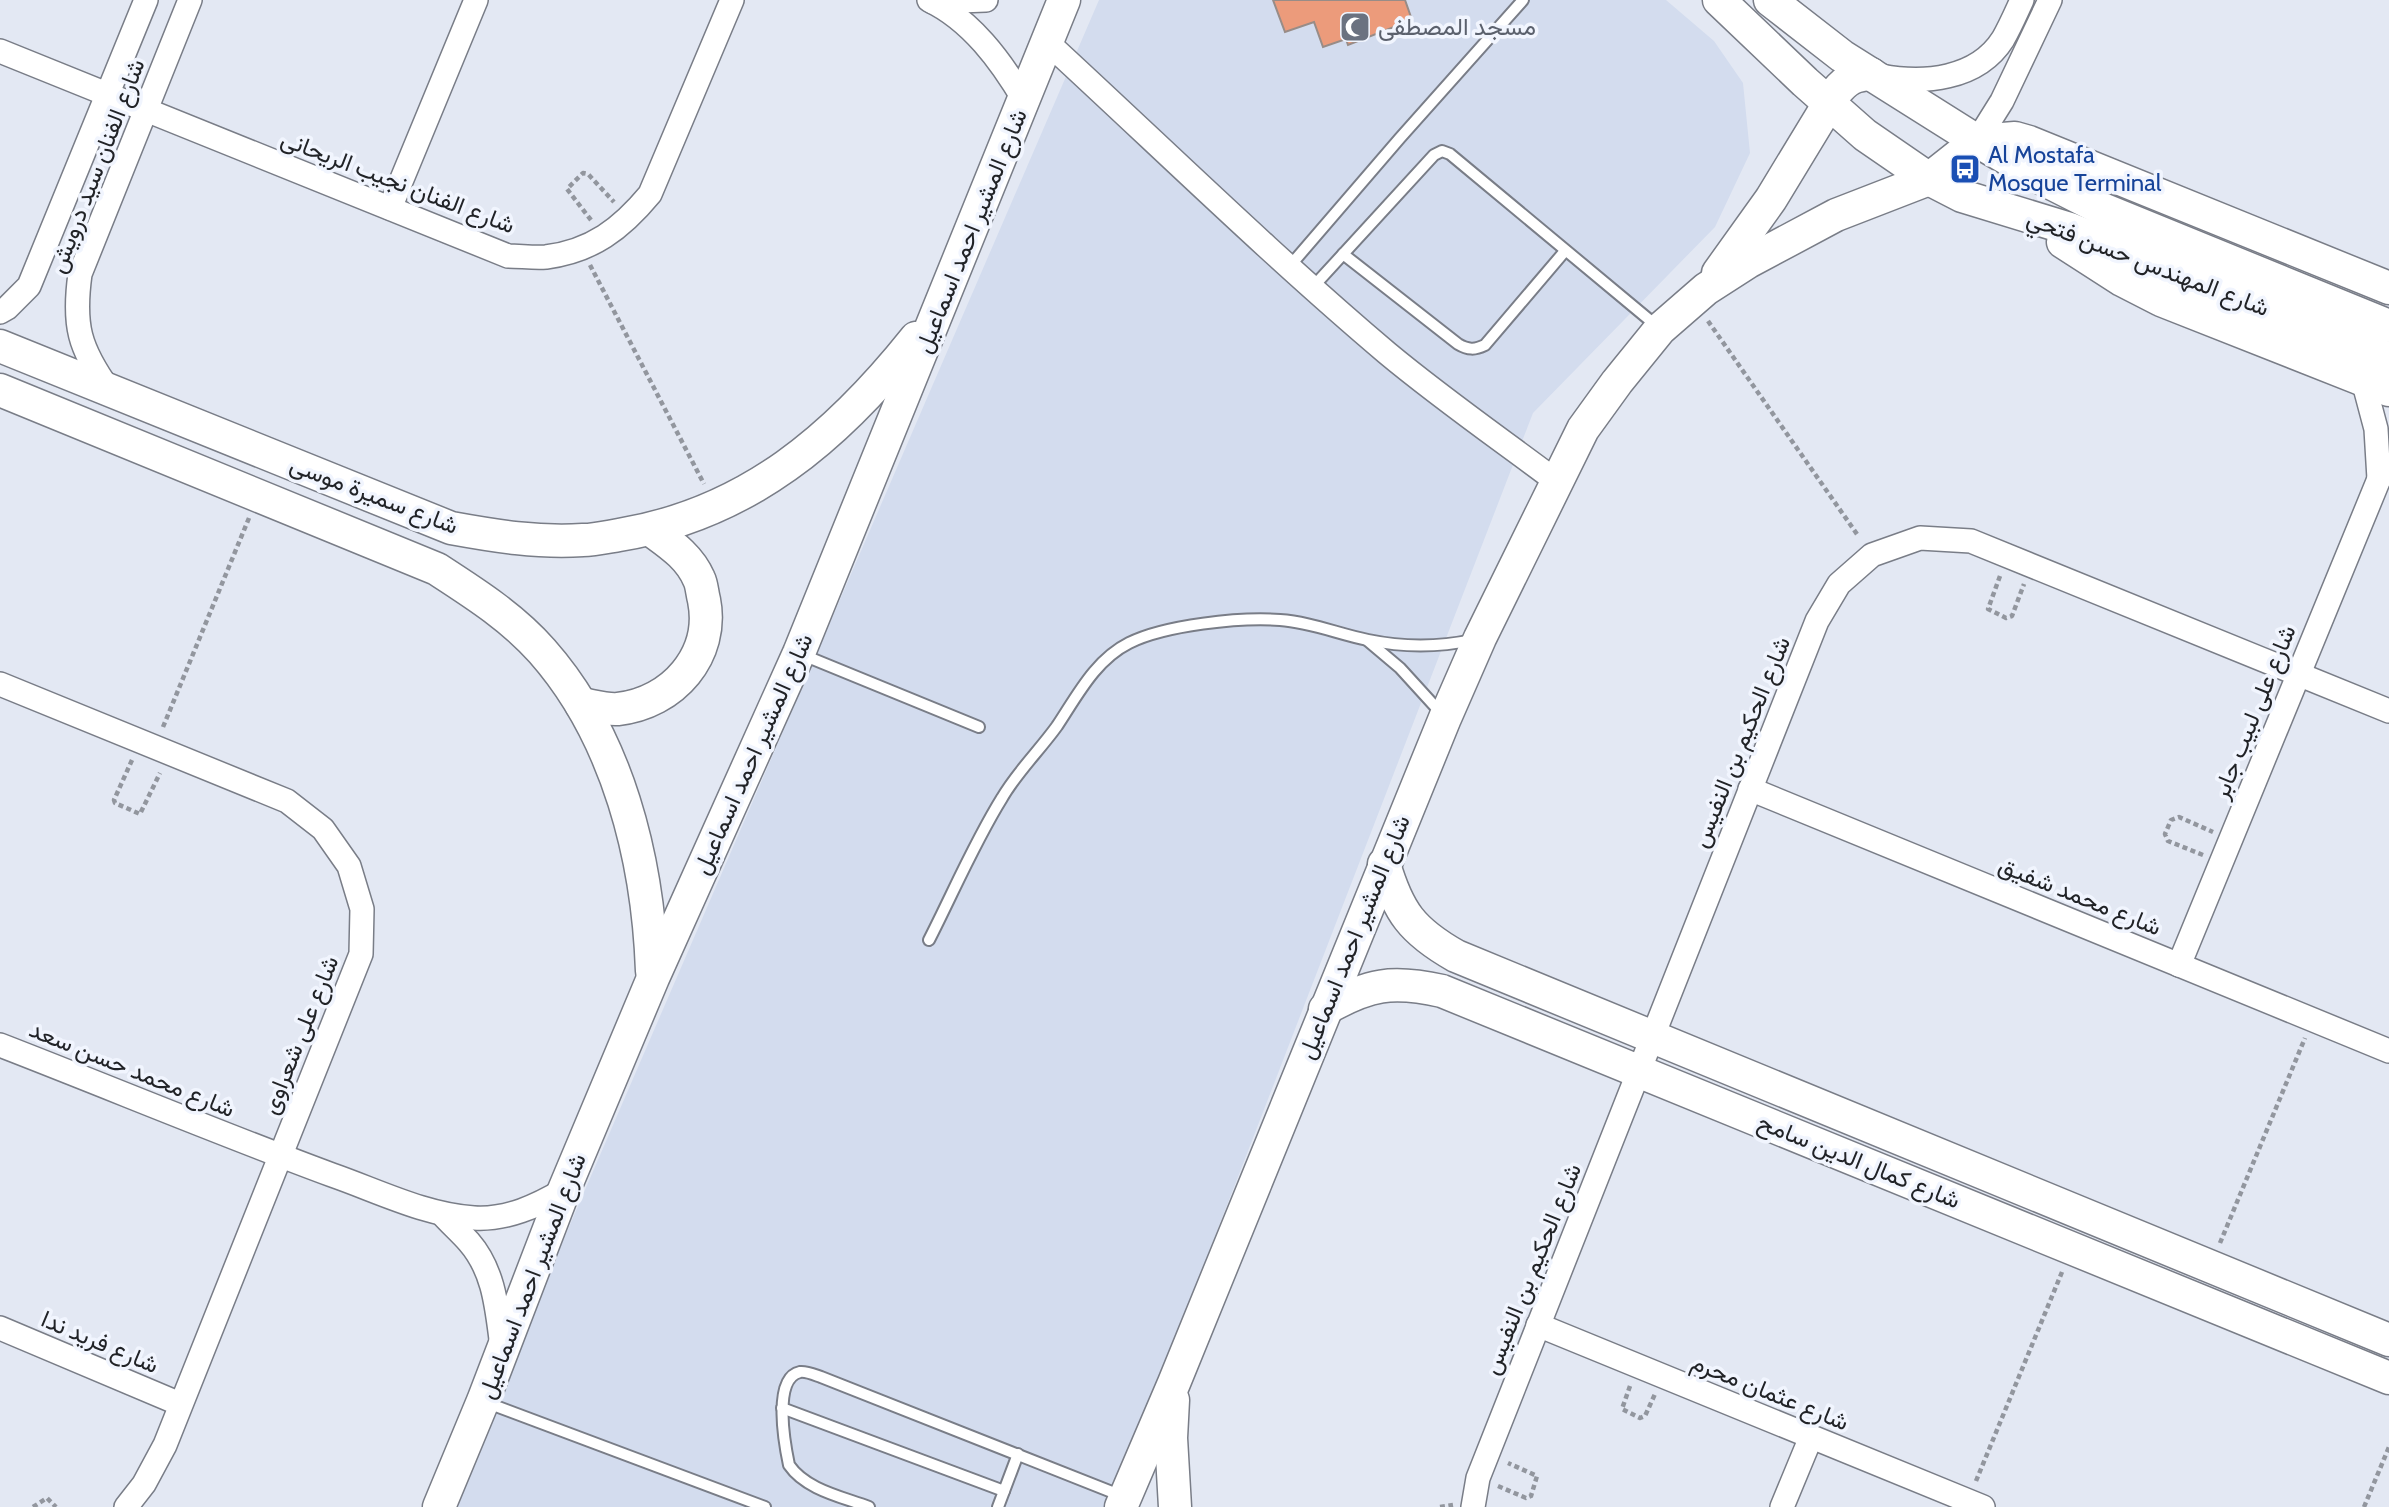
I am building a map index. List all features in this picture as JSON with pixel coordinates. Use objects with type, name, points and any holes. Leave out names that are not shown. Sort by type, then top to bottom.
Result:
[{"type":"street","name":"شارع الفنان سيد درويش","points":[[0,312],[29,286],[146,0]]},
{"type":"street","name":"شارع الفنان سيد درويش","points":[[109,390],[91,364],[80,335],[76,304],[80,274],[190,0]]},
{"type":"street","points":[[390,208],[475,0]]},
{"type":"street","name":"شارع الفنان نجيب الريحانى","points":[[0,51],[508,256],[545,257],[582,249],[606,237],[630,218],[650,194],[732,0]]},
{"type":"street","points":[[931,1],[986,0]]},
{"type":"street","name":"شارع المشير احمد اسماعيل","points":[[439,1507],[564,1190],[653,978],[799,653],[1064,0]]},
{"type":"street","name":"شارع المهندس حسن فتحي","points":[[1719,0],[1866,135],[1929,179],[1962,196],[2070,229],[2389,359]]},
{"type":"street","points":[[1700,295],[1771,199],[1844,82],[1856,75],[1871,74],[1922,81],[1958,73],[1982,59],[2002,41],[2022,0]]},
{"type":"street","points":[[1700,295],[1748,262],[1836,215],[1929,179],[1977,141],[2002,101],[2050,0]]},
{"type":"street","points":[[931,1],[987,44],[1024,100]]},
{"type":"street","points":[[1764,41],[1776,41],[1786,36],[1782,9]]},
{"type":"street","name":"شارع المهندس حسن فتحي","points":[[1782,9],[1871,74],[2039,177],[2100,208],[2389,326]]},
{"type":"street","points":[[1047,42],[1312,288],[1390,355],[1556,481]]},
{"type":"street","points":[[1977,141],[2015,138],[2029,142],[2389,288]]},
{"type":"street","points":[[2039,177],[2024,172],[2012,177],[2005,188],[2006,201],[2014,211],[2138,289],[2376,385]]},
{"type":"street","name":"شارع المشير احمد اسماعيل","points":[[1123,1502],[1384,863],[1480,638],[1583,429],[1660,329],[1700,295]]},
{"type":"street","name":"شارع سميرة موسى","points":[[0,346],[451,528],[517,540],[584,540],[651,530],[716,508],[776,475],[830,432],[882,381],[939,310]]},
{"type":"street","name":"شارع على لبيب جابر","points":[[2179,965],[2384,473],[2376,429],[2376,385]]},
{"type":"street","name":"شارع سميرة موسى","points":[[0,390],[437,569],[493,606],[541,650],[581,704],[615,775],[638,852],[651,931],[653,978]]},
{"type":"street","points":[[581,704],[617,709],[652,701],[681,680],[700,650],[707,615],[700,580],[680,550],[651,530]]},
{"type":"street","name":"شارع الحكيم بن النفيس","points":[[1473,1507],[1478,1478],[1817,621],[1839,584],[1872,555],[1920,538],[1971,541],[2389,711]]},
{"type":"street","name":"شارع على شعراوى","points":[[0,684],[287,801],[323,829],[349,866],[362,909],[361,954],[164,1445],[144,1484],[126,1507]]},
{"type":"street","name":"شارع محمد شفيق","points":[[1750,789],[2389,1051]]},
{"type":"street","name":"شارع كمال الدين سامح","points":[[1384,863],[1392,893],[1408,919],[1430,941],[1456,957],[2389,1340]]},
{"type":"street","name":"شارع كمال الدين سامح","points":[[1325,1009],[1352,994],[1381,986],[1412,985],[1442,991],[2389,1378]]},
{"type":"street","name":"شارع محمد حسن سعد","points":[[0,1045],[280,1155],[442,1214],[477,1219],[508,1215],[537,1205],[564,1190]]},
{"type":"street","name":"شارع محمد حسن سعد","points":[[442,1214],[471,1244],[486,1270],[495,1294],[503,1350]]},
{"type":"street","name":"شارع عثمان محرم","points":[[1538,1325],[1975,1504]]},
{"type":"street","name":"شارع فريد ندا","points":[[0,1328],[180,1404]]},
{"type":"street","points":[[1174,1382],[1171,1438],[1175,1507]]},
{"type":"street","points":[[1782,1507],[1811,1437]]},
{"type":"lane","points":[[1289,267],[1523,0]]},
{"type":"lane","points":[[1312,288],[1434,155],[1442,151],[1450,154],[1660,329]]},
{"type":"lane","points":[[1343,254],[1458,344],[1467,349],[1476,349],[1485,345],[1564,251]]},
{"type":"lane","points":[[929,940],[1003,796],[1054,731],[1086,681],[1105,660],[1129,643],[1171,630],[1237,619],[1281,620],[1324,626],[1365,639],[1423,645],[1480,638]]},
{"type":"lane","points":[[1365,639],[1416,683],[1445,718]]},
{"type":"lane","points":[[799,653],[979,727]]},
{"type":"lane","points":[[869,1507],[807,1483],[794,1473],[789,1465],[782,1395],[792,1376],[801,1372],[821,1377],[1018,1454],[1123,1502]]},
{"type":"lane","points":[[483,1401],[765,1507]]},
{"type":"lane","points":[[782,1408],[1004,1491]]},
{"type":"lane","points":[[998,1507],[1018,1454]]},
{"type":"path","points":[[606,237],[568,192],[568,186],[583,173],[589,174],[630,218]]},
{"type":"path","points":[[582,249],[716,508]]},
{"type":"path","points":[[1700,295],[1872,555]]},
{"type":"path","points":[[155,747],[114,803],[138,814],[142,812],[155,747],[258,496]]},
{"type":"path","points":[[2008,556],[1988,606],[1990,611],[2006,618],[2011,616],[2031,565]]},
{"type":"path","points":[[2220,863],[2168,841],[2165,834],[2171,820],[2179,817],[2230,839]]},
{"type":"path","points":[[2210,1266],[2312,1020]]},
{"type":"path","points":[[1975,1504],[2072,1249]]},
{"type":"path","points":[[1638,1366],[1622,1407],[1624,1412],[1643,1418],[1662,1376]]},
{"type":"path","points":[[2364,1507],[2389,1447]]},
{"type":"path","points":[[1478,1478],[1526,1498],[1531,1496],[1538,1480],[1535,1474],[1487,1455]]},
{"type":"path","points":[[33,1507],[47,1498],[56,1507]]},
{"type":"shaded area","points":[[1099,0],[1666,0],[1714,41],[1743,83],[1750,153],[1715,227],[1533,413],[1134,1446],[1108,1507],[458,1507],[499,1389]]},
{"type":"building","name":"مسجد المصطفى","points":[[1273,0],[1405,0],[1412,20],[1348,45],[1346,39],[1323,47],[1314,22],[1285,32]]},
{"type":"place","name":"مسجد المصطفى","points":[[1355,27]]},
{"type":"place","name":"Al Mostafa Mosque Terminal","points":[[1965,169]]}]
